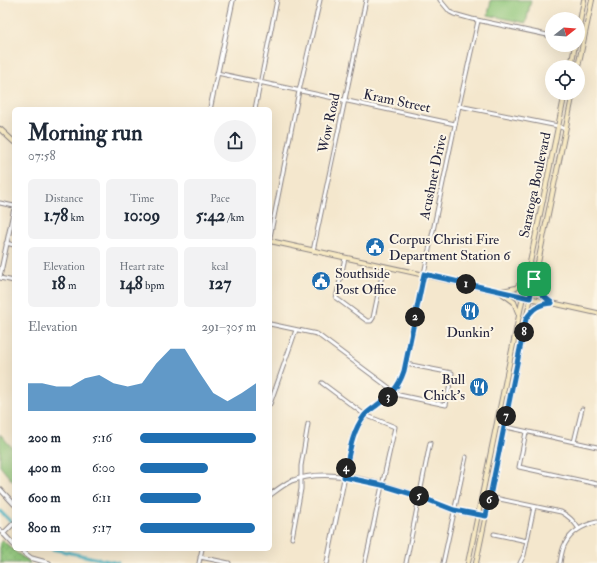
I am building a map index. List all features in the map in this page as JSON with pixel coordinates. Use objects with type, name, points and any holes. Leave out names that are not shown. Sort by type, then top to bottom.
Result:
[{"type":"main road","points":[[582,12],[584,0]]},
{"type":"main road","points":[[585,24],[592,0]]},
{"type":"main road","name":"Saratoga Boulevard","points":[[468,563],[564,100]]},
{"type":"main road","name":"Saratoga Boulevard","points":[[476,563],[571,100]]},
{"type":"main road","points":[[0,129],[12,140]]},
{"type":"main road","points":[[272,241],[597,312]]},
{"type":"main road","points":[[500,291],[516,288],[527,277]]},
{"type":"main road","points":[[534,279],[537,289],[552,303]]},
{"type":"main road","points":[[500,291],[514,302],[519,318]]},
{"type":"main road","points":[[526,319],[532,309],[536,306],[552,303]]},
{"type":"street","points":[[210,107],[233,0]]},
{"type":"street","points":[[255,107],[278,0]]},
{"type":"street","points":[[272,227],[299,91],[320,0]]},
{"type":"street","name":"Wow Road","points":[[313,251],[366,0]]},
{"type":"street","points":[[440,0],[450,12],[478,21],[545,35]]},
{"type":"street","name":"Acushnet Drive","points":[[327,563],[353,436],[365,415],[394,392],[401,382],[478,21]]},
{"type":"street","name":"Kram Street","points":[[217,73],[455,124]]},
{"type":"street","points":[[459,106],[558,126],[565,129]]},
{"type":"street","points":[[0,203],[12,207]]},
{"type":"street","points":[[12,217],[0,277],[12,281]]},
{"type":"street","points":[[6,243],[12,244]]},
{"type":"street","points":[[345,258],[336,298],[366,321],[371,321],[373,318],[384,266]]},
{"type":"street","points":[[272,324],[317,334],[394,392],[402,396],[446,405],[452,373],[406,364]]},
{"type":"street","points":[[272,398],[296,330]]},
{"type":"street","points":[[322,383],[365,415],[395,427],[365,563]]},
{"type":"street","points":[[574,442],[582,409]]},
{"type":"street","points":[[292,538],[302,490],[301,466],[308,424]]},
{"type":"street","points":[[497,425],[597,446]]},
{"type":"street","points":[[526,432],[519,467],[597,484]]},
{"type":"street","points":[[406,563],[418,496],[430,442]]},
{"type":"street","points":[[443,563],[466,457]]},
{"type":"street","points":[[272,493],[283,485],[301,478],[324,475],[344,477],[382,485],[418,496],[454,510],[486,516]]},
{"type":"street","points":[[0,489],[12,502]]},
{"type":"street","points":[[490,497],[561,512],[574,521],[579,529]]},
{"type":"street","points":[[520,563],[524,555],[534,507]]},
{"type":"street","points":[[560,563],[564,544],[571,536],[588,524],[597,522]]},
{"type":"street","points":[[0,537],[2,532],[12,525]]},
{"type":"street","points":[[2,532],[12,542]]},
{"type":"street","points":[[494,534],[527,541]]},
{"type":"street","points":[[22,551],[31,558],[49,563]]},
{"type":"street","points":[[199,563],[202,551]]},
{"type":"street","points":[[200,557],[229,563]]},
{"type":"green space","points":[[491,0],[531,0],[526,23],[488,15]]},
{"type":"green space","points":[[0,434],[12,448],[12,481],[0,466]]},
{"type":"green space","points":[[2,540],[12,549],[12,551],[15,551],[30,563],[0,563],[0,544]]},
{"type":"waterway","points":[[0,511],[12,523]]},
{"type":"waterway","points":[[61,551],[118,563]]},
{"type":"place","name":"Corpus Christi Fire Department Station 6","points":[[375,247]]},
{"type":"place","name":"Southside Post Office","points":[[321,281]]},
{"type":"place","name":"Dunkin'","points":[[470,311]]},
{"type":"place","name":"Bull Chick's","points":[[479,387]]},
{"type":"route","points":[[424,274],[530,298],[534,279],[537,289],[552,303],[536,306],[532,309],[526,319],[486,516],[454,510],[418,496],[382,485],[344,477],[353,436],[359,424],[365,415],[394,392],[401,382],[424,274]]}]
